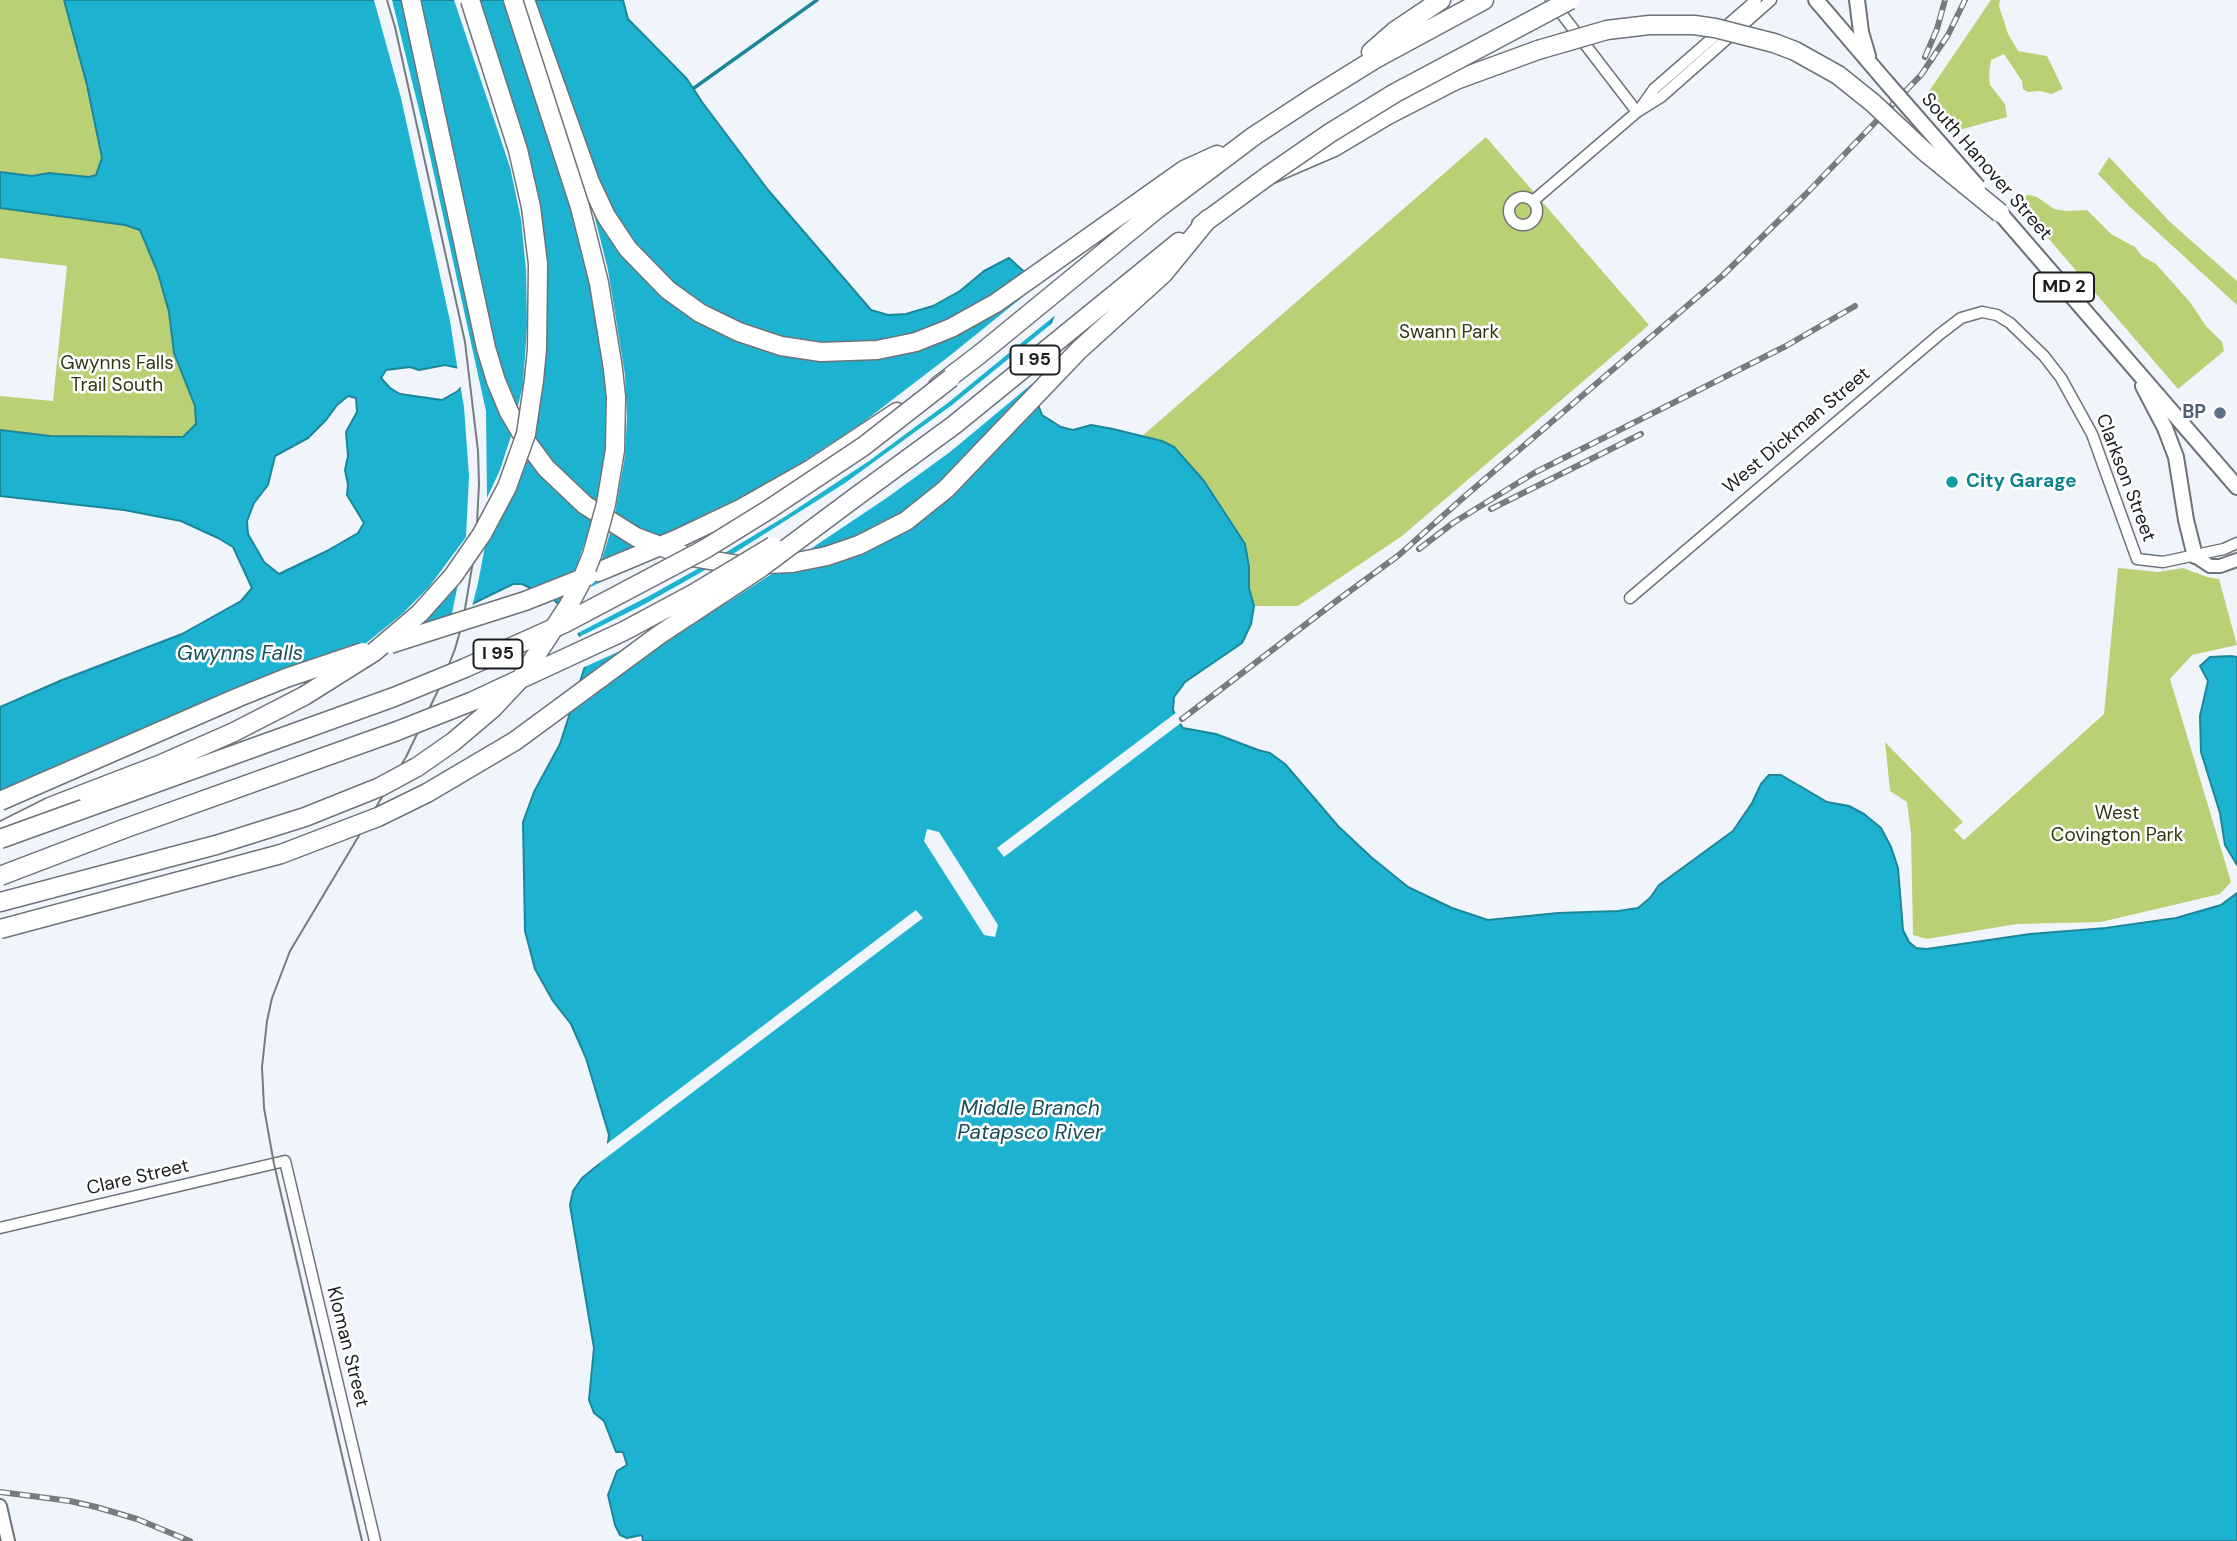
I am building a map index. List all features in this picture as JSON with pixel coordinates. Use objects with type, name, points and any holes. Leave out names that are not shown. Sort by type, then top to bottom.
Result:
[{"type":"highway","points":[[411,0],[486,348],[509,412],[546,468],[584,505],[636,537],[686,556],[739,565],[792,563],[851,548],[906,521],[946,489],[1079,350],[1163,274],[1209,219]]},
{"type":"highway","points":[[0,832],[50,807],[209,744],[326,683],[374,652],[420,613],[453,576],[482,534],[507,487],[526,434],[536,360],[539,295],[535,235],[525,178],[470,0]]},
{"type":"highway","points":[[0,902],[266,830],[337,805],[389,782],[435,755],[492,709],[521,678],[569,605],[592,555],[606,504],[615,450],[616,397],[605,313],[587,233],[513,0]]},
{"type":"highway","points":[[524,0],[594,191],[606,216],[628,249],[662,284],[700,313],[749,336],[802,350],[841,352],[886,349],[916,342],[951,328],[1006,296],[1184,170],[1255,136]]},
{"type":"highway","points":[[1342,79],[1395,31],[1441,0]]},
{"type":"highway","name":"I 95","points":[[0,839],[394,697],[488,659],[565,623],[693,555],[768,510],[864,446],[1157,209],[1255,136],[1342,79],[1484,0]]},
{"type":"highway","name":"I 95","points":[[0,876],[473,701],[646,619],[724,576],[857,496],[954,425],[1209,219],[1330,133],[1395,93],[1570,0]]},
{"type":"highway","points":[[1269,175],[1334,147],[1433,91],[1505,61],[1607,30],[1649,25],[1694,25],[1774,43],[1795,51],[1838,75],[2000,213]]},
{"type":"highway","points":[[0,801],[286,678],[525,601],[677,539],[777,489],[951,377]]},
{"type":"highway","points":[[0,929],[281,855],[379,817],[428,793],[515,741],[659,635],[759,569],[857,496]]},
{"type":"main road","name":"South Hanover Street","points":[[1816,0],[2237,487]]},
{"type":"main road","points":[[1857,0],[1861,32],[1871,64]]},
{"type":"main road","points":[[2128,360],[2171,443],[2180,475],[2186,520],[2195,556]]},
{"type":"main road","points":[[2220,467],[2237,471]]},
{"type":"street","points":[[1551,0],[1637,112]]},
{"type":"street","points":[[1637,112],[1654,89],[1756,0]]},
{"type":"street","points":[[1534,201],[1637,112],[1661,97],[1771,0]]},
{"type":"street","name":"West Dickman Street","points":[[1630,598],[1957,321],[1982,312],[1997,314]]},
{"type":"street","name":"Clarkson Street","points":[[1997,314],[2044,356],[2077,404],[2097,447],[2137,559],[2163,562],[2195,556]]},
{"type":"street","points":[[2195,556],[2237,543]]},
{"type":"street","points":[[2195,556],[2210,566],[2220,566],[2237,560]]},
{"type":"street","name":"Clare Street","points":[[0,1228],[285,1161]]},
{"type":"street","name":"Kloman Street","points":[[285,1161],[375,1541]]},
{"type":"street","points":[[0,1506],[8,1541]]},
{"type":"green space","points":[[0,0],[64,0],[87,85],[102,158],[96,176],[49,173],[32,176],[0,172]]},
{"type":"green space","points":[[1991,0],[2000,0],[1999,6],[2008,34],[2018,51],[2047,56],[2063,89],[2051,94],[2041,91],[2028,92],[2023,89],[2022,81],[2004,54],[1991,60],[1989,74],[1990,85],[2005,104],[2007,117],[1959,130],[1927,94]]},
{"type":"green space","name":"Swann Park","points":[[1486,137],[1649,325],[1402,536],[1298,606],[1254,606],[1249,588],[1245,544],[1204,481],[1174,447],[1141,437]]},
{"type":"green space","points":[[2109,157],[2170,222],[2237,281],[2237,305],[2098,174]]},
{"type":"green space","points":[[2030,195],[2054,209],[2087,210],[2111,234],[2135,247],[2142,256],[2156,264],[2190,302],[2206,326],[2222,342],[2224,351],[2178,389],[2023,209],[2018,197]]},
{"type":"green space","name":"Gwynns Falls Trail South","points":[[0,208],[125,225],[140,230],[158,273],[169,312],[174,353],[195,407],[196,424],[183,437],[50,436],[0,430],[0,396],[53,401],[67,266],[0,258]]},
{"type":"green space","name":"West Covington Park","points":[[2118,568],[2158,572],[2183,568],[2219,579],[2237,645],[2192,655],[2170,679],[2231,882],[2220,894],[2101,922],[2017,924],[1927,939],[1913,935],[1911,833],[1907,802],[1890,791],[1885,742],[1963,822],[1954,830],[1964,840],[2104,714]]},
{"type":"water","name":"Middle Branch Patapsco River","points":[[64,0],[623,0],[628,19],[687,79],[768,190],[871,310],[888,315],[906,314],[933,306],[960,291],[984,271],[1009,258],[1041,287],[1054,315],[1029,381],[1042,415],[1061,427],[1073,430],[1091,425],[1162,441],[1174,447],[1204,481],[1245,544],[1249,588],[1254,606],[1251,624],[1242,643],[1185,682],[1174,697],[1173,710],[1178,721],[1183,728],[1216,734],[1270,753],[1285,764],[1338,826],[1371,857],[1408,887],[1452,908],[1488,920],[1638,908],[1650,898],[1659,885],[1733,831],[1769,775],[1781,775],[1827,802],[1849,806],[1881,828],[1898,868],[1903,930],[1909,942],[1916,948],[1927,949],[2030,934],[2106,928],[2176,918],[2221,905],[2237,893],[2237,1541],[643,1541],[642,1535],[627,1538],[620,1535],[608,1495],[617,1471],[627,1465],[623,1452],[616,1452],[604,1421],[594,1413],[589,1400],[594,1348],[570,1205],[573,1191],[582,1178],[599,1164],[607,1150],[609,1135],[586,1058],[571,1024],[553,1001],[535,969],[525,931],[523,822],[534,792],[560,744],[586,663],[585,648],[571,617],[553,599],[522,584],[513,584],[425,627],[0,805],[0,707],[182,634],[241,601],[252,588],[233,547],[181,521],[124,510],[0,496],[0,430],[50,436],[183,437],[196,424],[195,406],[174,353],[169,312],[158,273],[140,230],[125,225],[0,208],[0,172],[32,176],[49,173],[89,177],[96,175],[102,158],[87,85]],"holes":[[[445,365],[472,375],[458,391],[442,400],[400,394],[381,378],[386,370],[410,367],[419,370]],[[348,396],[356,398],[357,412],[346,432],[347,495],[364,523],[358,533],[279,574],[264,562],[248,534],[247,521],[254,503],[268,485],[275,456],[308,438]]]},
{"type":"water","points":[[2210,657],[2237,657],[2237,865],[2225,845],[2220,813],[2201,752],[2200,716],[2208,681],[2200,666]]},
{"type":"pier","points":[[374,0],[392,0],[426,138],[486,411],[487,498],[512,433],[484,367],[405,0],[417,0],[491,346],[501,380],[516,414],[523,385],[527,326],[526,270],[521,219],[510,167],[454,0],[479,0],[532,169],[545,251],[547,337],[541,394],[531,440],[558,474],[595,507],[605,452],[607,403],[591,288],[570,202],[504,0],[534,0],[598,181],[623,230],[661,274],[707,309],[741,326],[778,338],[819,345],[858,345],[899,339],[951,321],[1028,271],[1039,280],[971,325],[918,347],[851,358],[791,354],[736,338],[704,322],[670,299],[628,256],[590,198],[608,270],[625,375],[625,456],[614,519],[619,523],[653,540],[749,493],[862,423],[1041,282],[1058,313],[949,402],[869,461],[718,557],[725,558],[736,552],[845,483],[952,405],[1056,320],[1033,383],[950,452],[800,556],[821,553],[855,542],[905,516],[947,482],[1035,387],[1040,399],[961,485],[919,521],[855,555],[817,566],[775,572],[651,651],[566,713],[573,692],[640,642],[580,669],[581,648],[577,638],[707,569],[701,567],[576,634],[568,619],[555,605],[566,591],[545,599],[529,591],[574,574],[592,521],[550,484],[527,456],[504,513],[485,546],[472,607],[451,618],[458,584],[418,628],[449,619],[374,658],[302,684],[326,669],[287,682],[0,806],[0,793],[237,689],[365,644],[402,614],[429,587],[466,537],[469,476],[460,384],[467,376],[458,372],[450,321],[401,98]],"holes":[[[610,533],[637,547],[601,562]],[[635,564],[591,587],[594,579]]]},
{"type":"pier","points":[[1177,712],[1182,722],[1004,857],[997,848]]},
{"type":"pier","points":[[927,829],[939,832],[998,925],[995,937],[984,935],[924,841]]},
{"type":"pier","points":[[916,910],[923,918],[578,1179],[596,1162],[604,1146]]},
{"type":"waterway","points":[[694,88],[817,0]]},
{"type":"tram line","points":[[362,1541],[274,1164],[264,1108],[262,1067],[272,998],[290,951],[406,757],[442,682],[463,621],[476,543],[478,451],[465,342],[387,0]]},
{"type":"railway","points":[[1925,57],[1945,0]]},
{"type":"railway","points":[[1182,719],[1399,555],[1722,276],[1921,75],[1948,35],[1965,0]]},
{"type":"railway","points":[[1419,549],[1453,523],[1534,473],[1786,346],[1855,306]]},
{"type":"railway","points":[[1491,509],[1641,434]]},
{"type":"railway","points":[[0,1492],[96,1507],[137,1519],[190,1541]]},
{"type":"place","name":"BP","points":[[2220,413]]},
{"type":"place","name":"City Garage","points":[[1952,482]]},
{"type":"water label","name":"Gwynns Falls","points":[[240,654]]}]
